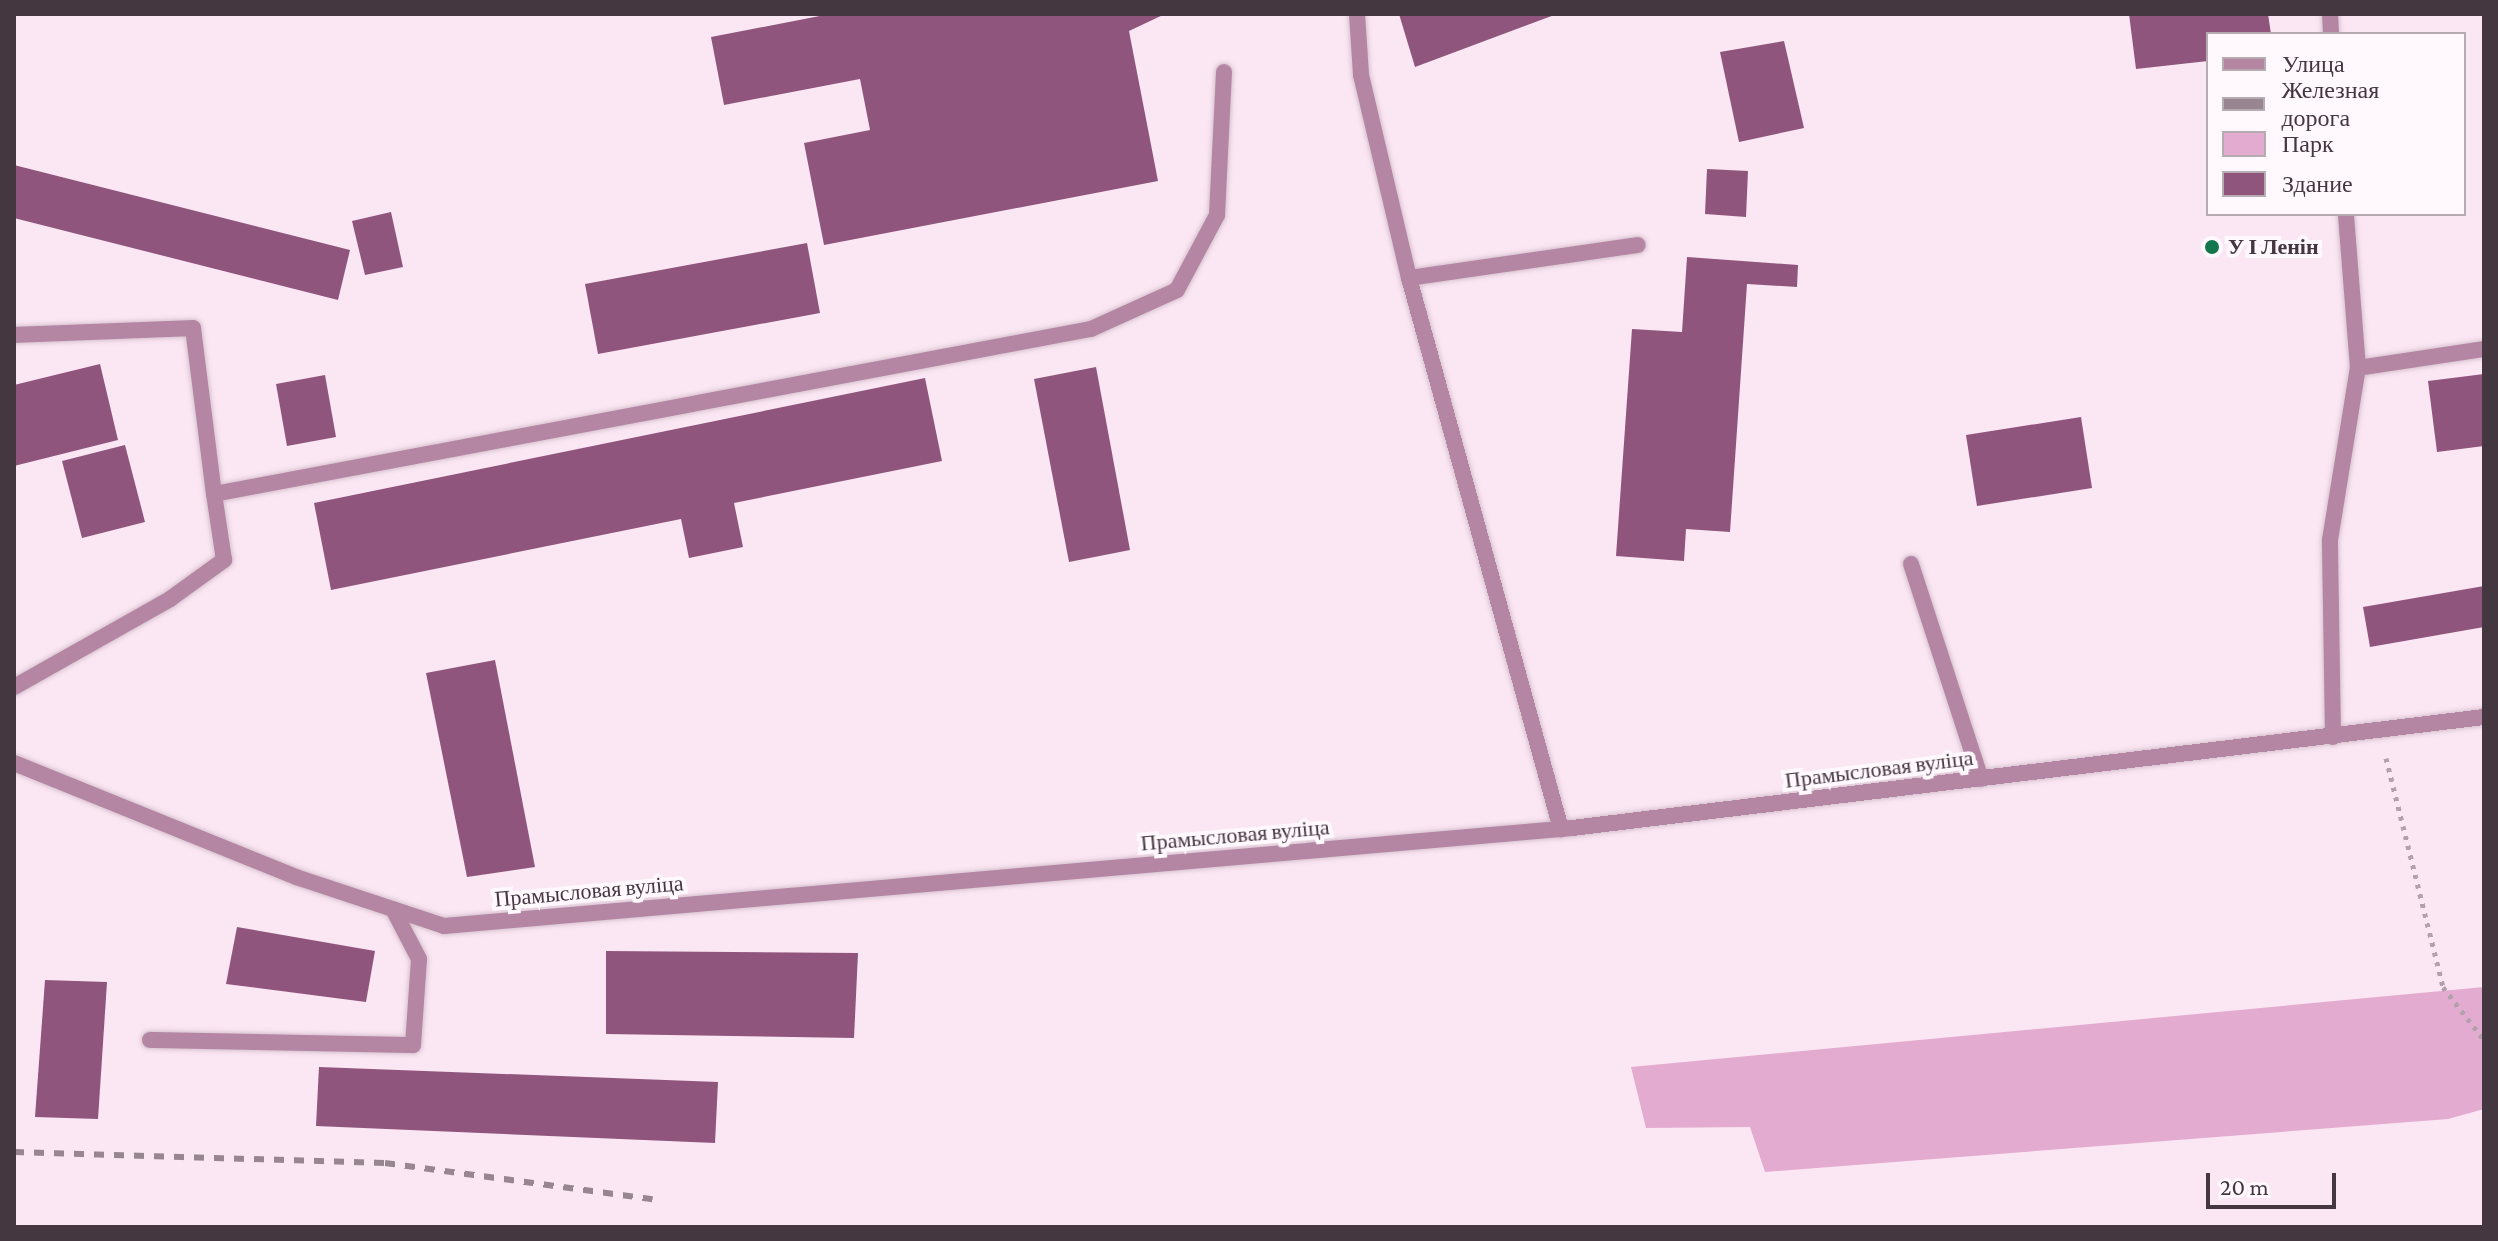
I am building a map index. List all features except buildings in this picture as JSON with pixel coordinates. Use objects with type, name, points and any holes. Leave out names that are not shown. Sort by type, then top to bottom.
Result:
[{"type":"street","points":[[1357,14],[1361,75],[1409,278],[1561,829]]},
{"type":"street","points":[[214,494],[1091,329],[1177,290],[1217,215],[1224,72]]},
{"type":"street","points":[[2333,737],[2330,540],[2358,368],[2346,216]]},
{"type":"street","points":[[1409,278],[1638,245]]},
{"type":"street","points":[[14,335],[193,328],[224,560],[170,599],[14,687]]},
{"type":"street","points":[[2358,368],[2484,349]]},
{"type":"street","points":[[1911,564],[1981,779]]},
{"type":"street","name":"Прамысловая вуліца","points":[[14,763],[296,877],[444,926],[1561,829],[2484,717]]},
{"type":"street","points":[[150,1040],[413,1045],[419,959],[393,909]]},
{"type":"path","points":[[2380,732],[2443,987],[2484,1040]]},
{"type":"green space","points":[[2484,987],[2484,1109],[2448,1119],[1765,1172],[1750,1127],[1646,1128],[1631,1067]]},
{"type":"railway","points":[[14,1152],[385,1163],[653,1199]]},
{"type":"place","name":"У І Ленін","points":[[2212,247]]}]
